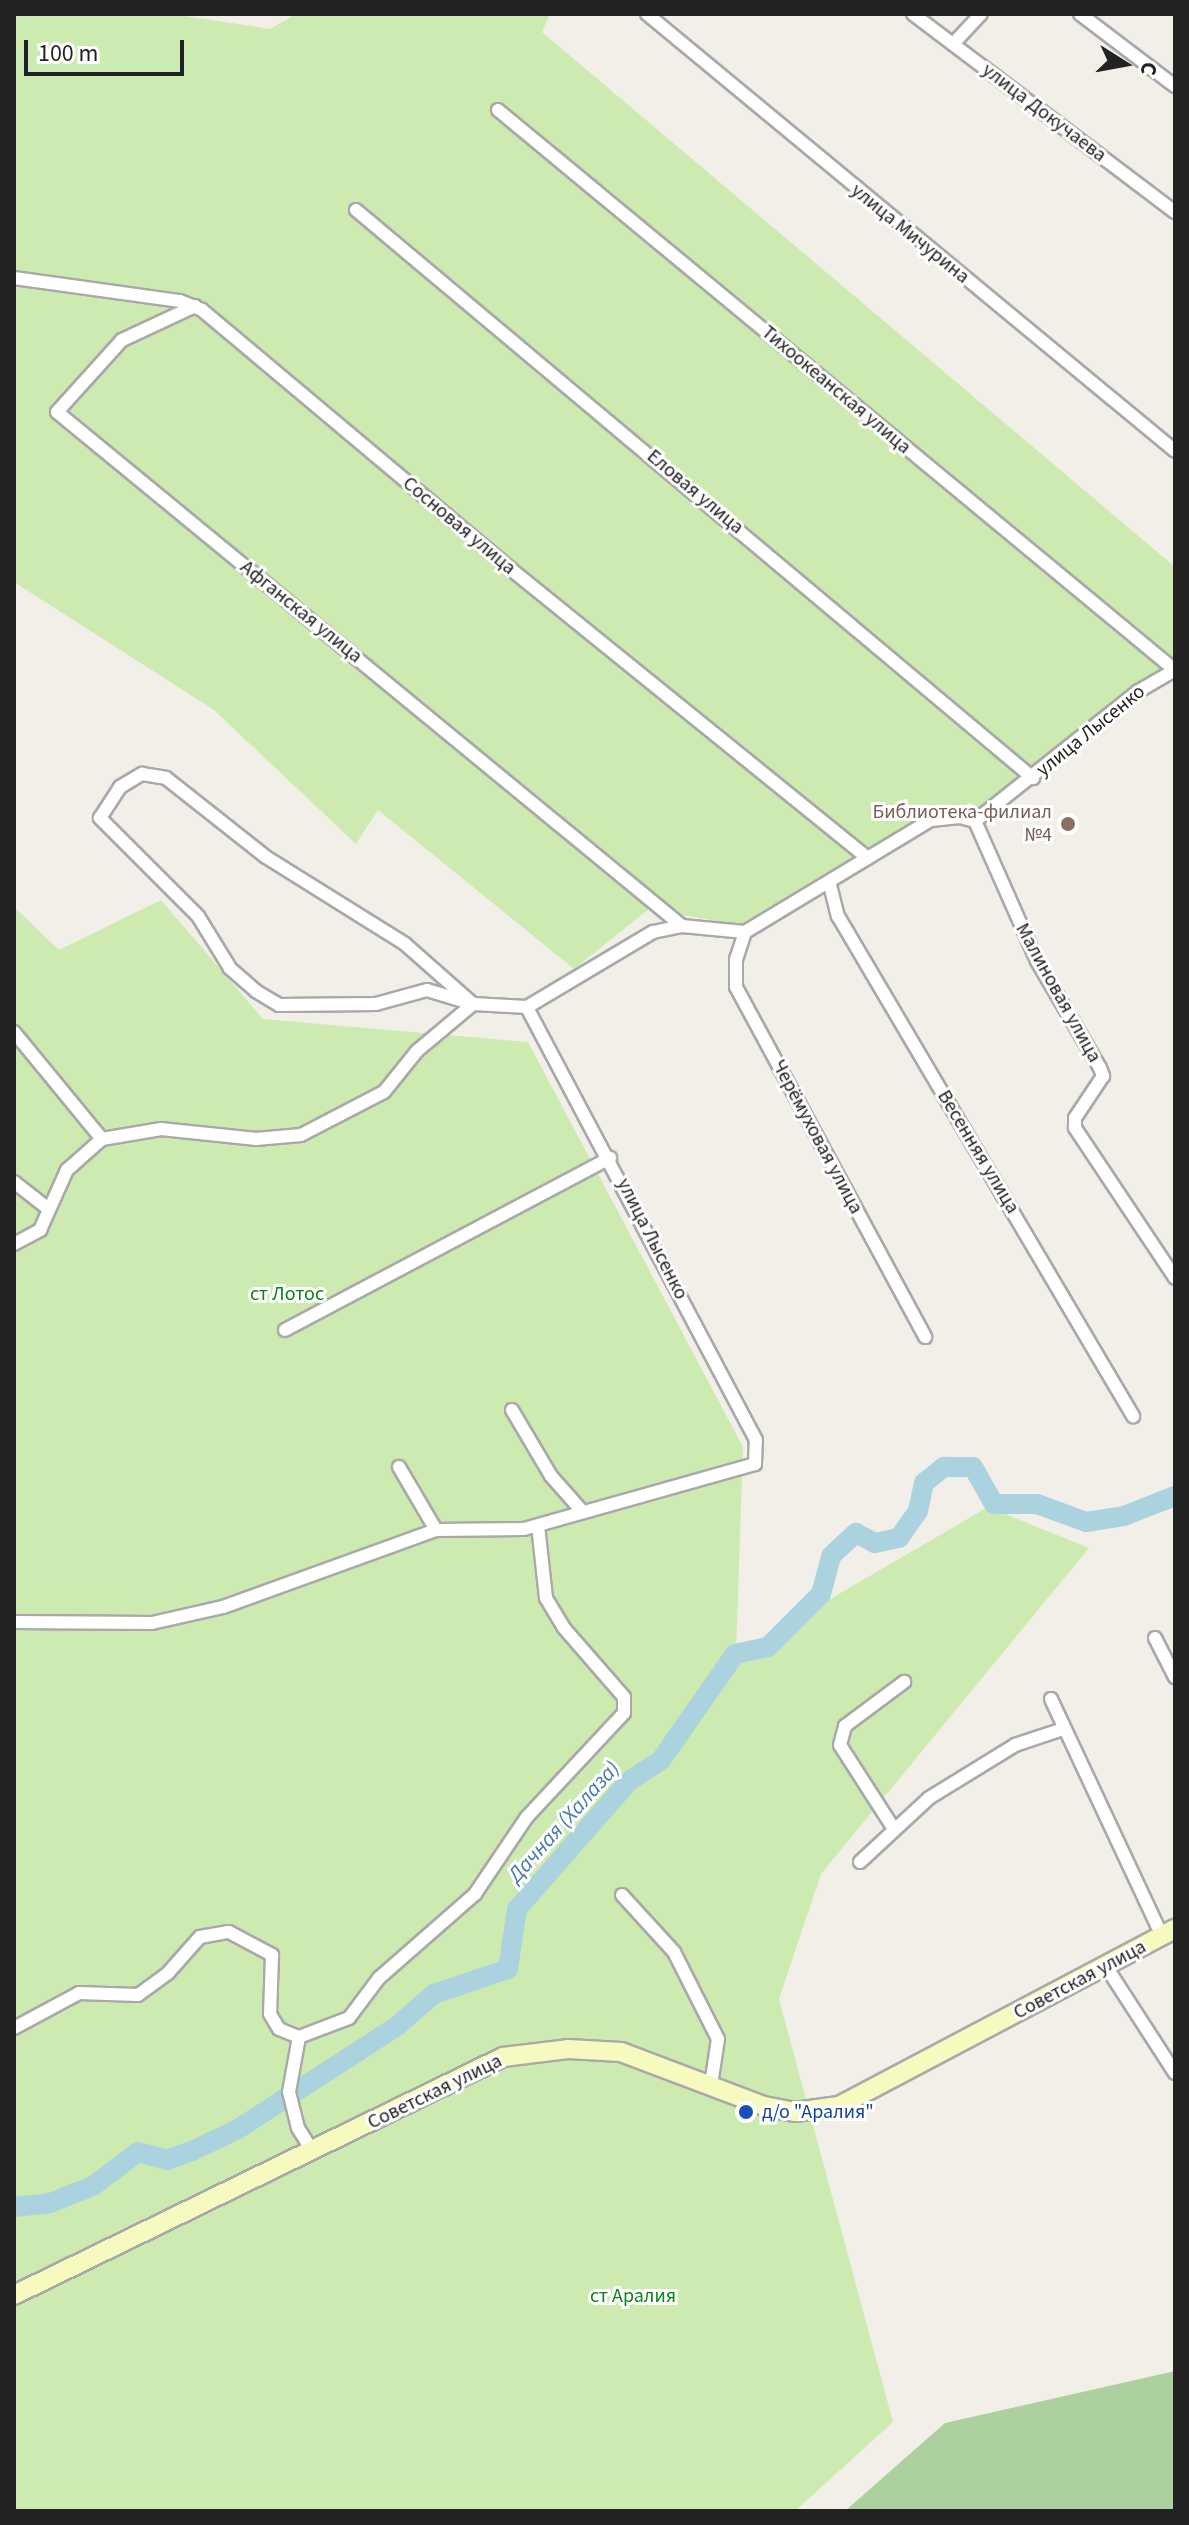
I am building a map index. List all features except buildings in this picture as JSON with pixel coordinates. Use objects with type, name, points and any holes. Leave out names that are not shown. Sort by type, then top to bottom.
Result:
[{"type":"street","name":"улица Мичурина","points":[[647,14],[1175,451]]},
{"type":"street","name":"улица Докучаева","points":[[913,14],[1175,212]]},
{"type":"street","points":[[953,44],[981,14]]},
{"type":"street","points":[[1080,14],[1175,86]]},
{"type":"street","name":"Тихоокеанская улица","points":[[498,110],[1175,670]]},
{"type":"street","name":"Еловая улица","points":[[356,210],[1033,778]]},
{"type":"street","points":[[14,278],[195,306]]},
{"type":"street","name":"Сосновая улица","points":[[195,306],[868,858]]},
{"type":"street","name":"Афганская улица","points":[[195,306],[122,340],[57,412],[682,926]]},
{"type":"street","name":"улица Лысенко","points":[[975,821],[1033,778],[1137,692],[1175,670]]},
{"type":"street","points":[[473,1004],[405,944],[266,857],[166,778],[142,774],[120,787],[100,818],[198,916],[230,968],[279,1005],[376,1004],[427,990],[473,1004],[527,1007],[653,932],[682,926],[745,932],[830,885],[931,820],[960,817],[975,821]]},
{"type":"street","name":"Малиновая улица","points":[[975,821],[1037,961],[1103,1076],[1075,1118],[1075,1128],[1175,1278]]},
{"type":"street","name":"Весенняя улица","points":[[830,885],[838,916],[1133,1416]]},
{"type":"street","name":"Черёмуховая улица","points":[[745,932],[736,959],[736,987],[925,1337]]},
{"type":"street","points":[[14,1244],[40,1230],[46,1207],[67,1170],[102,1139],[161,1129],[256,1139],[301,1135],[384,1092],[417,1051],[473,1004]]},
{"type":"street","name":"улица Лысенко","points":[[14,1622],[152,1623],[223,1607],[436,1530],[538,1526],[748,1468],[757,1458],[756,1440],[610,1158],[527,1007]]},
{"type":"street","points":[[14,1032],[102,1139]]},
{"type":"street","points":[[285,1330],[610,1158]]},
{"type":"street","points":[[14,1182],[46,1207]]},
{"type":"street","points":[[512,1410],[551,1476],[583,1512]]},
{"type":"street","points":[[399,1467],[436,1530]]},
{"type":"street","points":[[14,2028],[79,1993],[138,1995],[168,1973],[200,1937],[229,1932],[272,1955],[270,2014],[279,2029],[299,2037],[349,2018],[379,1978],[475,1894],[527,1817],[624,1713],[624,1697],[564,1628],[546,1598],[538,1526]]},
{"type":"street","points":[[1155,1638],[1175,1677]]},
{"type":"street","points":[[892,1826],[840,1745],[845,1726],[904,1682]]},
{"type":"street","points":[[1051,1699],[1063,1729],[1168,1933]]},
{"type":"street","points":[[860,1862],[892,1826],[1015,1745],[1063,1729]]},
{"type":"street","points":[[622,1895],[674,1952],[718,2039],[711,2085]]},
{"type":"street","name":"Советская улица","points":[[14,2295],[503,2057],[568,2049],[621,2052],[764,2106],[795,2112],[839,2106],[1107,1968],[1168,1933]]},
{"type":"street","points":[[1107,1968],[1175,2073]]},
{"type":"street","points":[[299,2037],[289,2092],[298,2128],[313,2152]]},
{"type":"green space","points":[[14,14],[172,14],[270,29],[296,14],[550,14],[542,32],[1175,567],[1175,660],[982,816],[939,806],[739,925],[649,909],[574,969],[378,810],[356,844],[214,710],[14,582]]},
{"type":"green space","points":[[161,900],[263,1019],[528,1042],[743,1447],[736,1654],[988,1507],[1089,1548],[821,1874],[779,1999],[893,2422],[795,2511],[14,2511],[14,907],[59,950]]},
{"type":"green space","points":[[1175,2371],[1175,2511],[845,2511],[945,2423]]},
{"type":"waterway","name":"Дачная (Халаза)","points":[[14,2207],[50,2203],[93,2186],[138,2152],[167,2160],[238,2129],[397,2026],[434,1994],[508,1969],[517,1909],[629,1781],[661,1760],[735,1654],[768,1647],[821,1594],[831,1556],[856,1533],[875,1543],[899,1538],[918,1511],[924,1483],[944,1467],[973,1467],[994,1504],[1037,1504],[1086,1522],[1124,1516],[1175,1496]]},
{"type":"place","name":"Библиотека-филиал №4","points":[[1068,824]]},
{"type":"place","name":"д/о \"Аралия\"","points":[[746,2112]]},
{"type":"park label","name":"ст Лотос","points":[[287,1294]]},
{"type":"park label","name":"ст Аралия","points":[[633,2296]]}]
